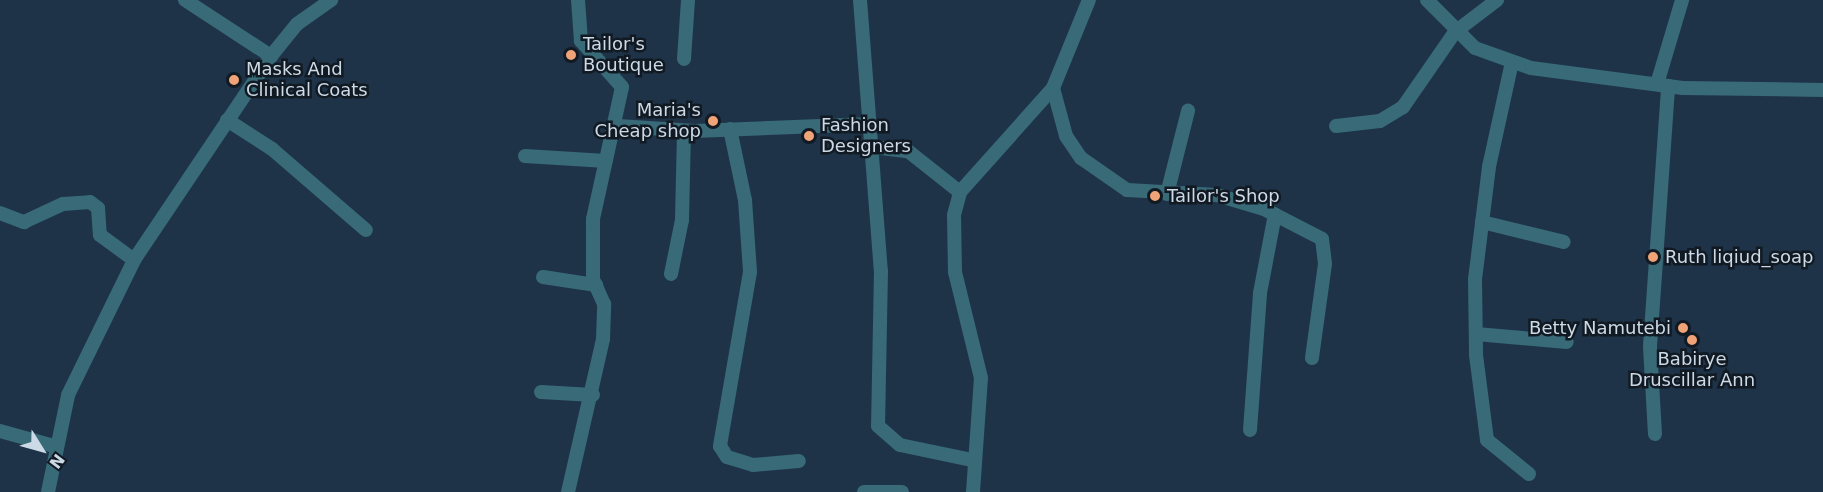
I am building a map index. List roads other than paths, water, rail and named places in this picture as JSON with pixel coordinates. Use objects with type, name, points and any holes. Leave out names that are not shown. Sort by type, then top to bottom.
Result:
[{"type":"street","points":[[185,0],[271,56]]},
{"type":"street","points":[[48,492],[54,446],[97,328],[134,261],[271,56],[297,24],[329,0]]},
{"type":"street","points":[[568,492],[593,395],[604,319],[596,285],[593,219],[606,161],[618,126],[622,87],[581,41],[578,0]]},
{"type":"street","points":[[684,59],[688,0]]},
{"type":"street","points":[[860,0],[872,124],[881,271],[878,426],[900,445],[972,459]]},
{"type":"street","points":[[973,492],[972,459],[981,378],[954,263],[950,234],[960,192],[1053,88],[1089,0]]},
{"type":"street","points":[[1427,0],[1455,32],[1475,48],[1512,62],[1662,85],[1823,90]]},
{"type":"street","points":[[1336,126],[1380,121],[1403,107],[1455,32],[1497,0]]},
{"type":"street","points":[[1655,434],[1650,346],[1662,85],[1682,0]]},
{"type":"street","points":[[1512,62],[1482,222],[1476,334],[1487,440],[1529,474]]},
{"type":"street","points":[[1053,88],[1066,136],[1081,158],[1127,190],[1217,195],[1275,214],[1315,234],[1324,245],[1312,358]]},
{"type":"street","points":[[1167,194],[1188,111]]},
{"type":"street","points":[[227,120],[272,148],[366,230]]},
{"type":"street","points":[[618,126],[684,131],[872,124]]},
{"type":"street","points":[[730,129],[745,200],[750,272],[720,446],[727,457],[753,465],[799,460]]},
{"type":"street","points":[[671,274],[682,220],[684,131]]},
{"type":"street","points":[[873,147],[908,151],[960,192]]},
{"type":"street","points":[[525,156],[606,161]]},
{"type":"street","points":[[0,213],[24,222],[63,204],[90,202],[98,208],[100,235],[134,261]]},
{"type":"street","points":[[1250,430],[1260,293],[1275,214]]},
{"type":"street","points":[[1482,222],[1564,242]]},
{"type":"street","points":[[543,277],[596,285]]},
{"type":"street","points":[[1476,334],[1567,342]]},
{"type":"street","points":[[541,392],[593,395]]},
{"type":"street","points":[[0,431],[54,446]]},
{"type":"street","points":[[864,492],[902,492]]},
{"type":"place","name":"Tailor's Boutique","points":[[571,55]]},
{"type":"place","name":"Masks And Clinical Coats","points":[[234,80]]},
{"type":"place","name":"Maria's Cheap shop","points":[[713,121]]},
{"type":"place","name":"Fashion Designers","points":[[809,136]]},
{"type":"place","name":"Tailor's Shop","points":[[1155,196]]},
{"type":"place","name":"Ruth liqiud_soap","points":[[1653,257]]},
{"type":"place","name":"Betty Namutebi","points":[[1683,328]]},
{"type":"place","name":"Babirye Druscillar Ann","points":[[1692,340]]}]
